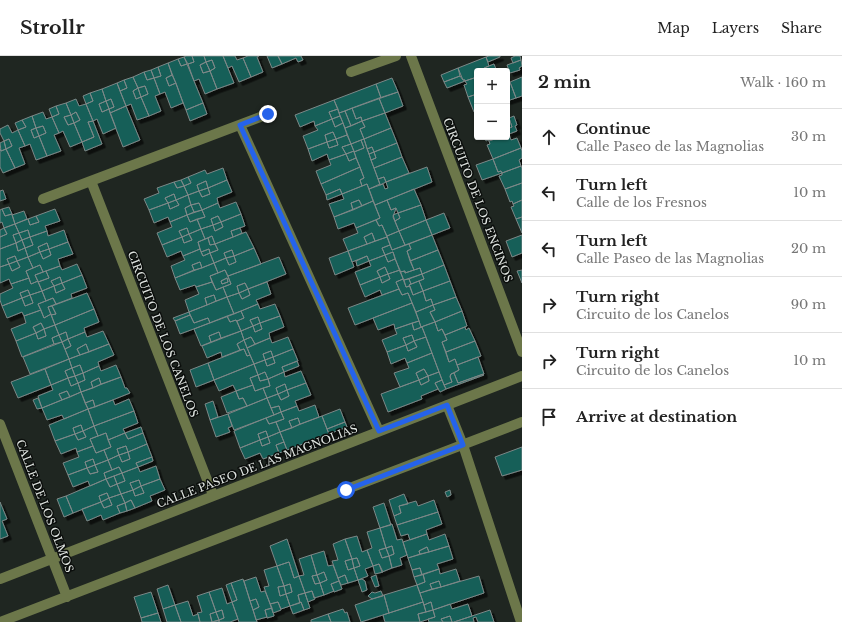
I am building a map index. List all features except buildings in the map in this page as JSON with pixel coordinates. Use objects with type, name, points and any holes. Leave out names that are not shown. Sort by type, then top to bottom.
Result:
[{"type":"street","points":[[351,72],[396,56]]},
{"type":"street","name":"CIRCUITO DE LOS ENCINOS","points":[[411,56],[522,352]]},
{"type":"street","points":[[43,199],[268,114]]},
{"type":"street","points":[[240,125],[379,431]]},
{"type":"street","name":"CIRCUITO DE LOS CANELOS","points":[[91,181],[213,496]]},
{"type":"street","name":"CALLE PASEO DE LAS MAGNOLIAS","points":[[0,579],[522,376]]},
{"type":"street","points":[[447,405],[463,445],[521,622]]},
{"type":"street","points":[[0,622],[522,422]]},
{"type":"street","name":"CALLE DE LOS OLMOS","points":[[0,424],[67,597]]},
{"type":"route","points":[[268,114],[240,125],[379,431],[447,405],[463,445],[346,490]]}]
